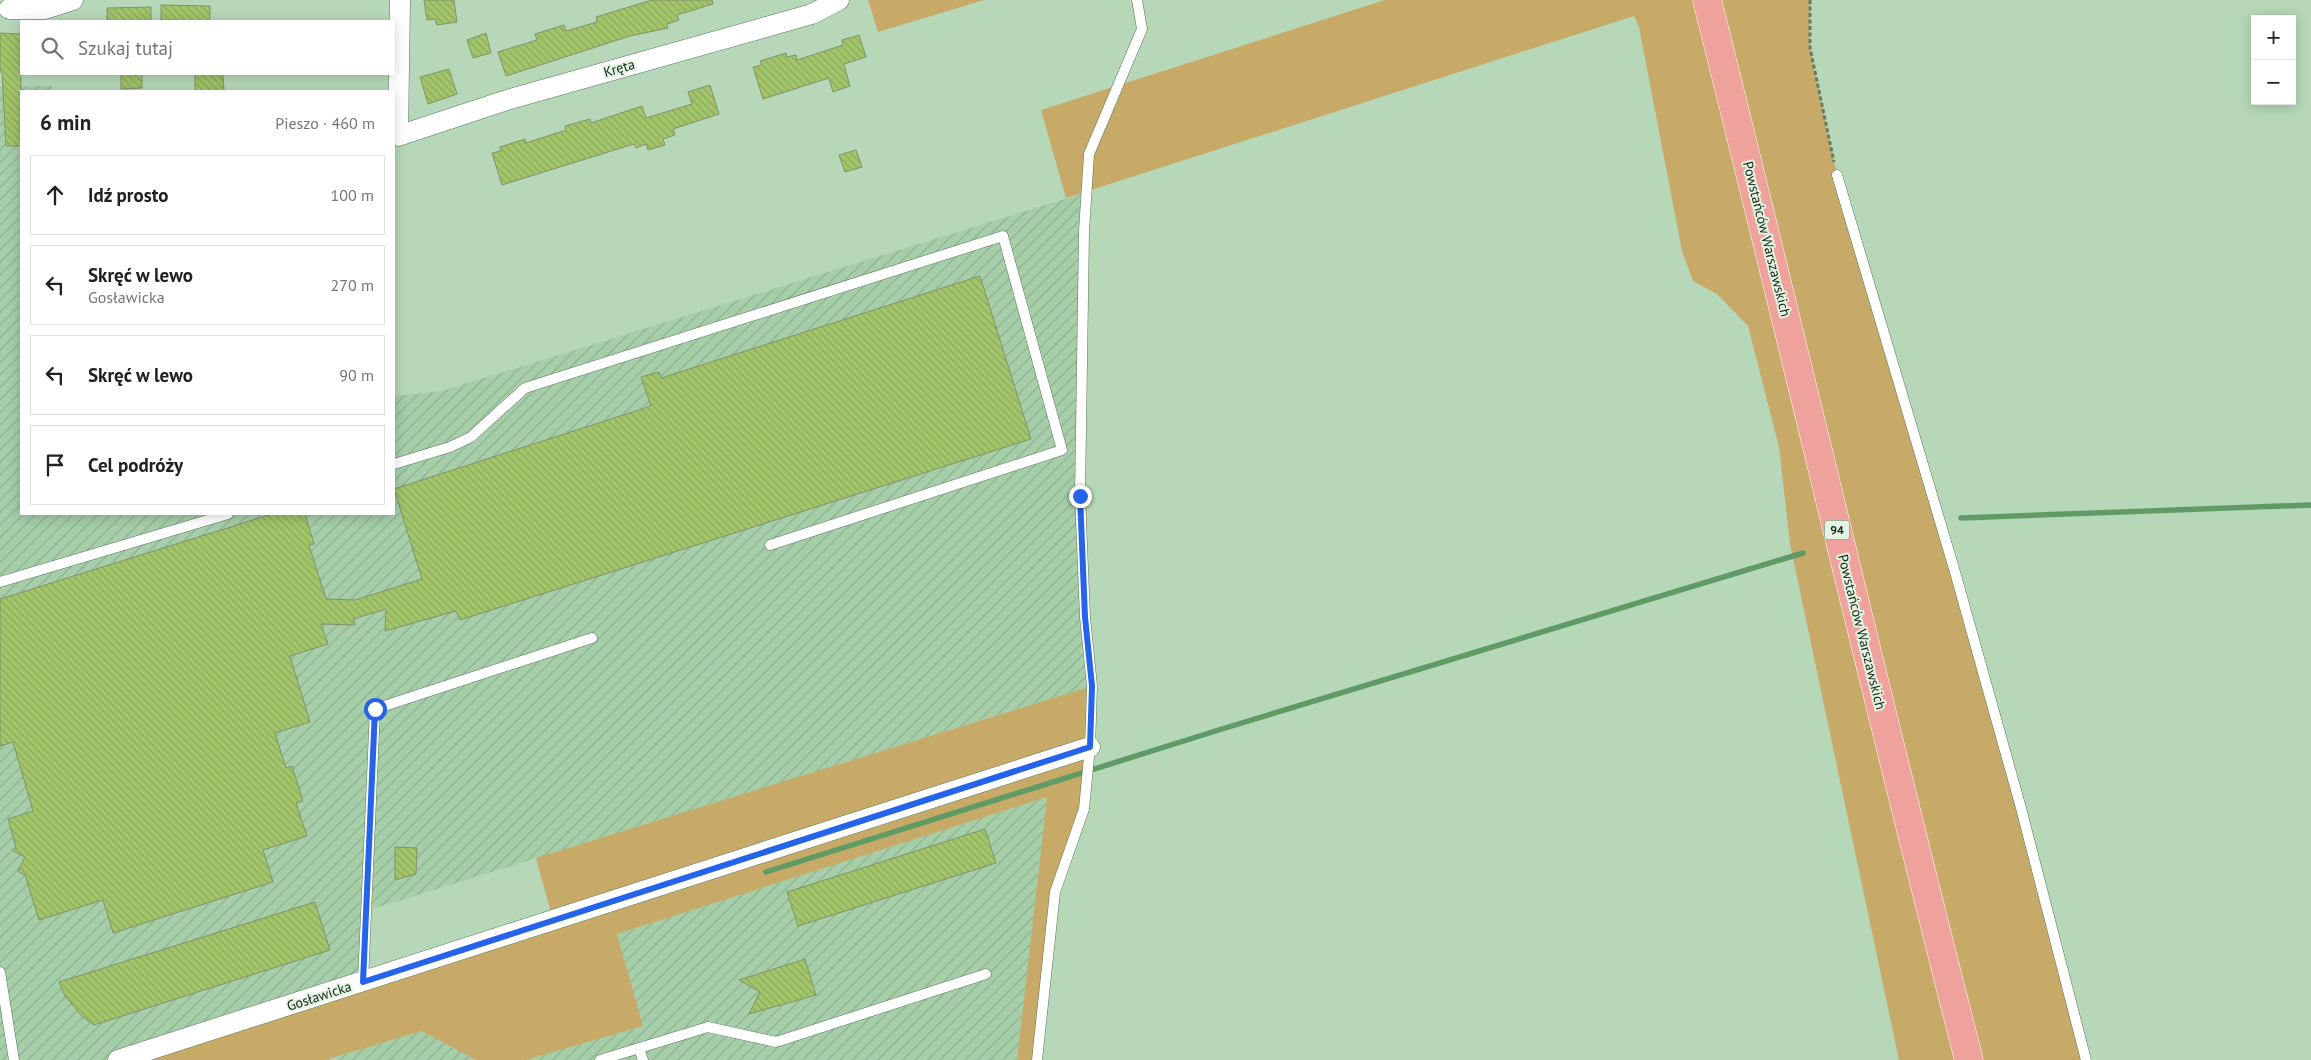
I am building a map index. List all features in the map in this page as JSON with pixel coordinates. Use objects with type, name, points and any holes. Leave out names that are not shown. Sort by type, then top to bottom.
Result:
[{"type":"main road","name":"Powstańców Warszawskich","points":[[1707,0],[1903,803],[1969,1060]]},
{"type":"street","points":[[9,9],[45,9],[73,0]]},
{"type":"street","name":"Kręta","points":[[400,0],[398,136],[507,100],[812,14],[840,0]]},
{"type":"street","name":"Gosławicka","points":[[131,1058],[1090,747]]},
{"type":"lane","points":[[1037,1060],[1055,892],[1084,809],[1090,747],[1092,686],[1085,617],[1080,496],[1084,231],[1089,154],[1142,29],[1137,0]]},
{"type":"lane","points":[[1837,175],[1955,572],[2021,808],[2086,1060]]},
{"type":"lane","points":[[395,464],[450,447],[471,437],[525,388],[1003,236],[1062,450],[770,545]]},
{"type":"lane","points":[[0,582],[225,515]]},
{"type":"lane","points":[[363,982],[375,709],[592,638]]},
{"type":"lane","points":[[0,972],[14,1060]]},
{"type":"lane","points":[[600,1060],[708,1027],[776,1042],[986,974]]},
{"type":"lane","points":[[639,1048],[642,1060]]},
{"type":"path","points":[[1810,0],[1810,48],[1837,175]]},
{"type":"shaded area","points":[[868,0],[984,0],[878,32]]},
{"type":"shaded area","points":[[1385,0],[1810,0],[1810,48],[1837,175],[1955,572],[2086,1060],[1899,1060],[1790,544],[1779,447],[1748,326],[1717,294],[1693,281],[1682,251],[1639,27],[1634,16],[1066,198],[1041,110]]},
{"type":"shaded area","points":[[52,86],[52,90],[20,90],[20,515],[395,515],[395,396],[442,391],[1087,192],[1080,496],[1092,686],[366,911],[363,982],[138,1060],[0,1060],[0,87]]},
{"type":"shaded area","points":[[1092,686],[1084,809],[1055,892],[1037,1060],[1017,1060],[1047,797],[617,934],[643,1026],[526,1060],[476,1060],[422,1031],[325,1060],[138,1060],[553,920],[536,858]]},
{"type":"shaded area","points":[[1047,797],[1017,1060],[526,1060],[643,1026],[617,934]]},
{"type":"shaded area","points":[[422,1031],[476,1060],[325,1060]]},
{"type":"building","points":[[424,0],[454,0],[457,22],[437,25],[435,19],[427,20]]},
{"type":"building","points":[[652,0],[712,0],[713,4],[677,15],[679,20],[667,24],[668,28],[630,36],[506,76],[498,52],[537,40],[535,34],[564,25],[566,31],[597,22],[596,17]]},
{"type":"building","points":[[161,5],[210,6],[210,20],[161,20]]},
{"type":"building","points":[[151,7],[151,20],[107,20],[107,8]]},
{"type":"building","points":[[0,33],[20,34],[20,146],[6,146],[2,72],[0,72]]},
{"type":"building","points":[[486,33],[491,53],[473,58],[467,40]]},
{"type":"building","points":[[859,35],[866,57],[844,64],[850,86],[833,92],[829,78],[763,99],[753,67],[762,65],[760,61],[786,53],[787,57],[796,55],[797,60],[843,45],[842,40]]},
{"type":"building","points":[[449,69],[457,94],[428,104],[420,77]]},
{"type":"building","points":[[121,75],[142,75],[142,88],[121,89]]},
{"type":"building","points":[[195,75],[223,75],[224,90],[195,90]]},
{"type":"building","points":[[710,85],[719,114],[673,129],[675,135],[663,139],[665,145],[648,150],[646,144],[636,148],[634,144],[502,185],[492,153],[501,151],[500,147],[525,139],[526,143],[566,130],[565,126],[590,119],[591,123],[642,106],[646,118],[692,104],[688,92]]},
{"type":"building","points":[[856,150],[862,167],[845,172],[839,155]]},
{"type":"building","points":[[980,276],[1031,439],[460,620],[456,611],[385,631],[386,609],[353,619],[355,625],[321,624],[328,644],[290,656],[310,722],[275,733],[286,768],[292,766],[303,801],[296,803],[307,836],[263,850],[273,882],[113,933],[103,900],[39,920],[25,875],[18,871],[25,857],[13,851],[16,847],[8,819],[33,811],[13,742],[0,746],[0,599],[269,515],[305,515],[314,544],[309,545],[326,599],[355,600],[422,579],[395,489],[651,406],[641,377],[659,372],[661,378]]},
{"type":"building","points":[[985,829],[996,863],[798,926],[787,892]]},
{"type":"building","points":[[395,847],[417,848],[416,874],[395,880]]},
{"type":"building","points":[[315,902],[330,950],[94,1025],[82,1016],[65,996],[59,982]]},
{"type":"building","points":[[805,959],[816,995],[749,1014],[760,992],[739,980]]},
{"type":"waterway","points":[[1961,518],[2311,505]]},
{"type":"waterway","points":[[766,872],[1225,728],[1803,553]]},
{"type":"route","points":[[375,709],[363,982],[1090,747],[1092,686],[1085,617],[1080,496]]}]
